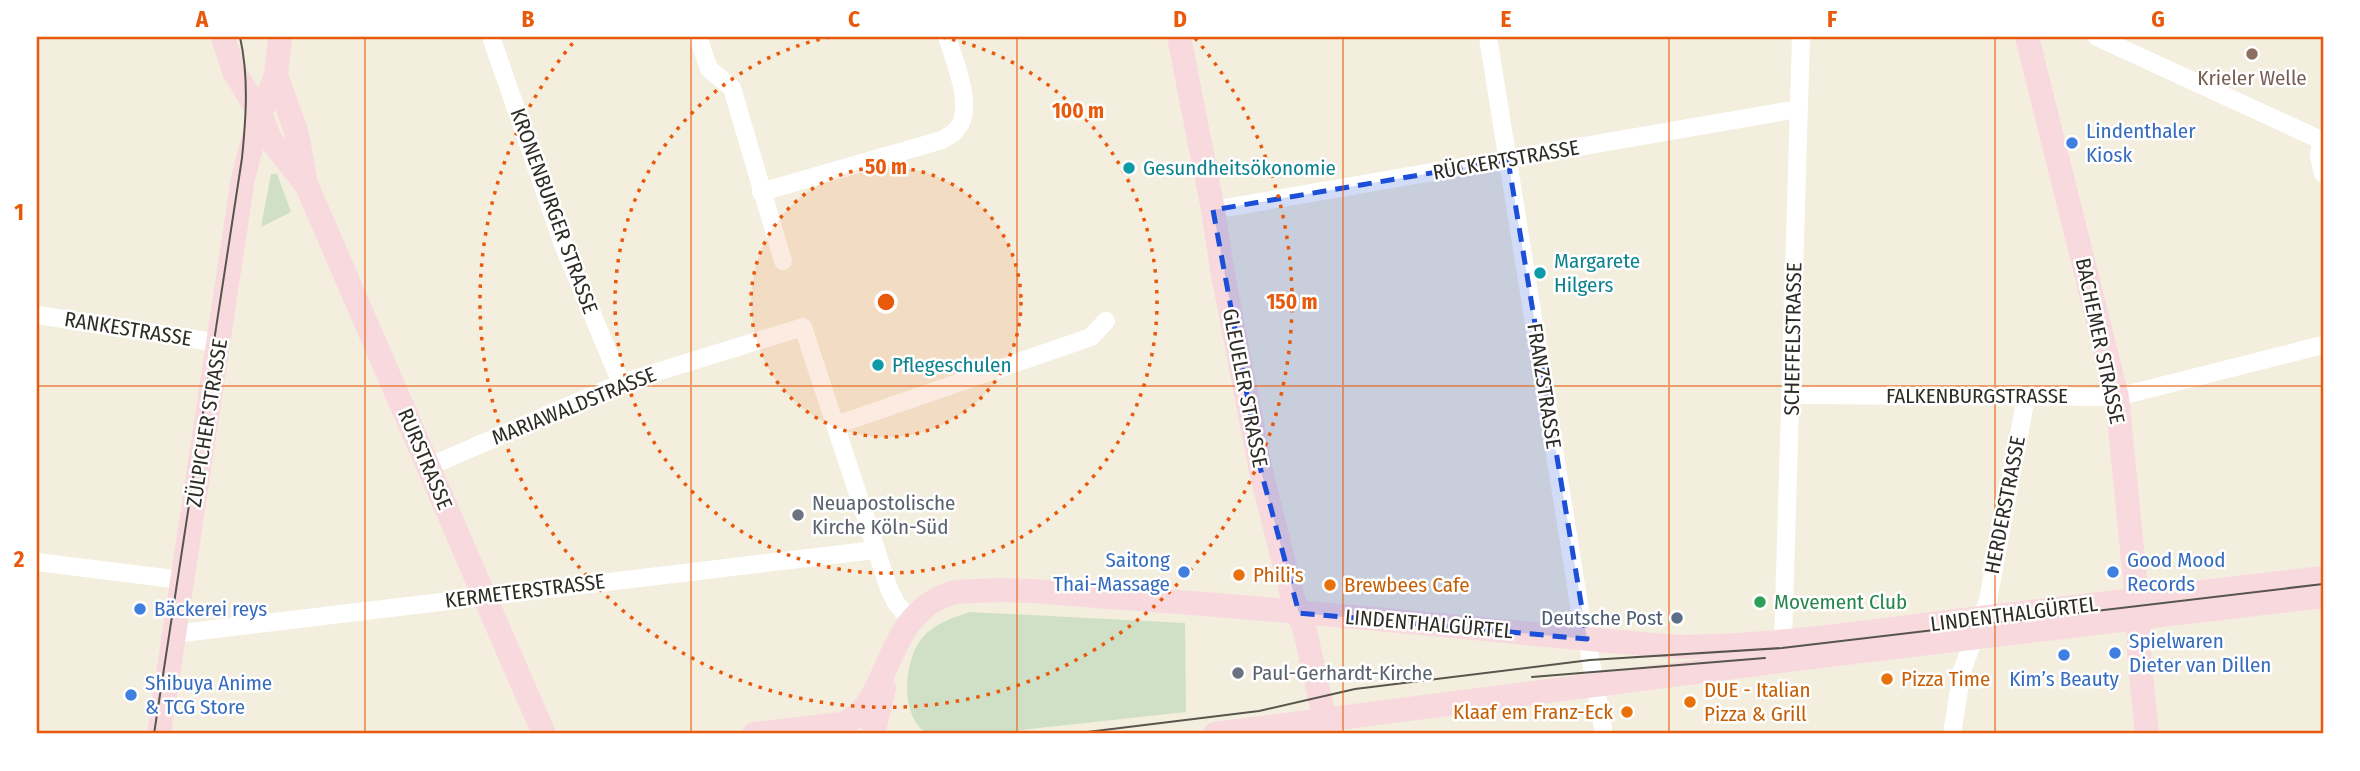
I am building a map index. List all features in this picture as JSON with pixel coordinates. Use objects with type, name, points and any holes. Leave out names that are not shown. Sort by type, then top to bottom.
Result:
[{"type":"main road","points":[[223,37],[234,71],[260,114]]},
{"type":"main road","name":"ZÜLPICHER STRASSE","points":[[159,734],[243,178],[260,114],[275,75],[280,37]]},
{"type":"main road","name":"GLEUELER STRASSE","points":[[1179,37],[1261,471],[1305,631],[1327,728]]},
{"type":"main road","name":"BACHEMER STRASSE","points":[[2027,37],[2117,397],[2138,608],[2139,653],[2147,734]]},
{"type":"main road","name":"RURSTRASSE","points":[[275,75],[297,134],[306,184],[544,734]]},
{"type":"main road","name":"RURSTRASSE","points":[[260,114],[270,139],[306,184]]},
{"type":"main road","name":"LINDENTHALGÜRTEL","points":[[2138,608],[2323,579]]},
{"type":"main road","name":"LINDENTHALGÜRTEL","points":[[754,734],[842,724],[853,720],[867,705],[893,650],[911,620],[927,604],[951,593],[995,590],[1171,601],[1679,647],[1711,647],[1978,627]]},
{"type":"main road","name":"LINDENTHALGÜRTEL","points":[[1215,734],[1327,728],[1978,627],[2077,608],[2138,608],[2323,596]]},
{"type":"main road","name":"LINDENTHALGÜRTEL","points":[[873,734],[893,650]]},
{"type":"main road","name":"LINDENTHALGÜRTEL","points":[[889,734],[893,650]]},
{"type":"street","name":"KRONENBURGER STRASSE","points":[[491,37],[564,247],[621,383]]},
{"type":"street","points":[[698,37],[709,69],[732,88],[783,261]]},
{"type":"street","points":[[761,192],[942,140],[958,129],[966,112],[961,80],[947,37]]},
{"type":"street","name":"FRANZSTRASSE","points":[[1488,37],[1582,623],[1604,734]]},
{"type":"street","name":"SCHEFFELSTRASSE","points":[[1783,640],[1801,37]]},
{"type":"street","points":[[2097,37],[2322,141],[2319,156],[2323,174]]},
{"type":"street","name":"RÜCKERTSTRASSE","points":[[1213,210],[1798,109]]},
{"type":"street","name":"RANKESTRASSE","points":[[37,315],[219,343]]},
{"type":"street","points":[[911,620],[896,603],[875,550],[836,425],[1091,337],[1106,321]]},
{"type":"street","name":"MARIAWALDSTRASSE","points":[[428,467],[621,383],[803,327],[836,425]]},
{"type":"street","name":"FALKENBURGSTRASSE","points":[[1792,395],[2117,397],[2323,345]]},
{"type":"street","name":"HERDERSTRASSE","points":[[1952,734],[1961,676],[1987,600],[2026,397]]},
{"type":"street","name":"KERMETERSTRASSE","points":[[174,634],[875,550]]},
{"type":"street","points":[[37,562],[183,580]]},
{"type":"highlighted area","points":[[1508,160],[1587,639],[1299,613],[1292,595],[1261,471],[1213,210]]},
{"type":"green space","points":[[271,174],[277,174],[291,212],[261,227]]},
{"type":"green space","points":[[970,612],[1185,623],[1186,712],[985,734],[928,734],[912,715],[908,702],[911,659],[923,637],[933,628]]},
{"type":"tram line","points":[[154,734],[242,158],[246,82],[240,37]]},
{"type":"tram line","points":[[1071,734],[1259,711],[1355,689],[1590,660],[1782,648],[2323,584]]},
{"type":"tram line","points":[[1532,677],[1765,658]]},
{"type":"place","name":"Krieler Welle","points":[[2252,54]]},
{"type":"place","name":"Lindenthaler Kiosk","points":[[2072,143]]},
{"type":"place","name":"Gesundheitsökonomie","points":[[1129,168]]},
{"type":"place","name":"Margarete Hilgers","points":[[1540,273]]},
{"type":"place","name":"Pflegeschulen","points":[[878,365]]},
{"type":"place","name":"Neuapostolische Kirche Köln-Süd","points":[[798,515]]},
{"type":"place","name":"Saitong Thai-Massage","points":[[1184,572]]},
{"type":"place","name":"Good Mood Records","points":[[2113,572]]},
{"type":"place","name":"Phili's","points":[[1239,575]]},
{"type":"place","name":"Brewbees Cafe","points":[[1330,585]]},
{"type":"place","name":"Movement Club","points":[[1760,602]]},
{"type":"place","name":"Bäckerei reys","points":[[140,609]]},
{"type":"place","name":"Deutsche Post","points":[[1677,618]]},
{"type":"place","name":"Spielwaren Dieter van Dillen","points":[[2115,653]]},
{"type":"place","name":"Kim’s Beauty","points":[[2064,655]]},
{"type":"place","name":"Paul-Gerhardt-Kirche","points":[[1238,673]]},
{"type":"place","name":"Pizza Time","points":[[1887,679]]},
{"type":"place","name":"Shibuya Anime & TCG Store","points":[[131,695]]},
{"type":"place","name":"DUE - Italian Pizza & Grill","points":[[1690,702]]},
{"type":"place","name":"Klaaf em Franz-Eck","points":[[1627,712]]}]
